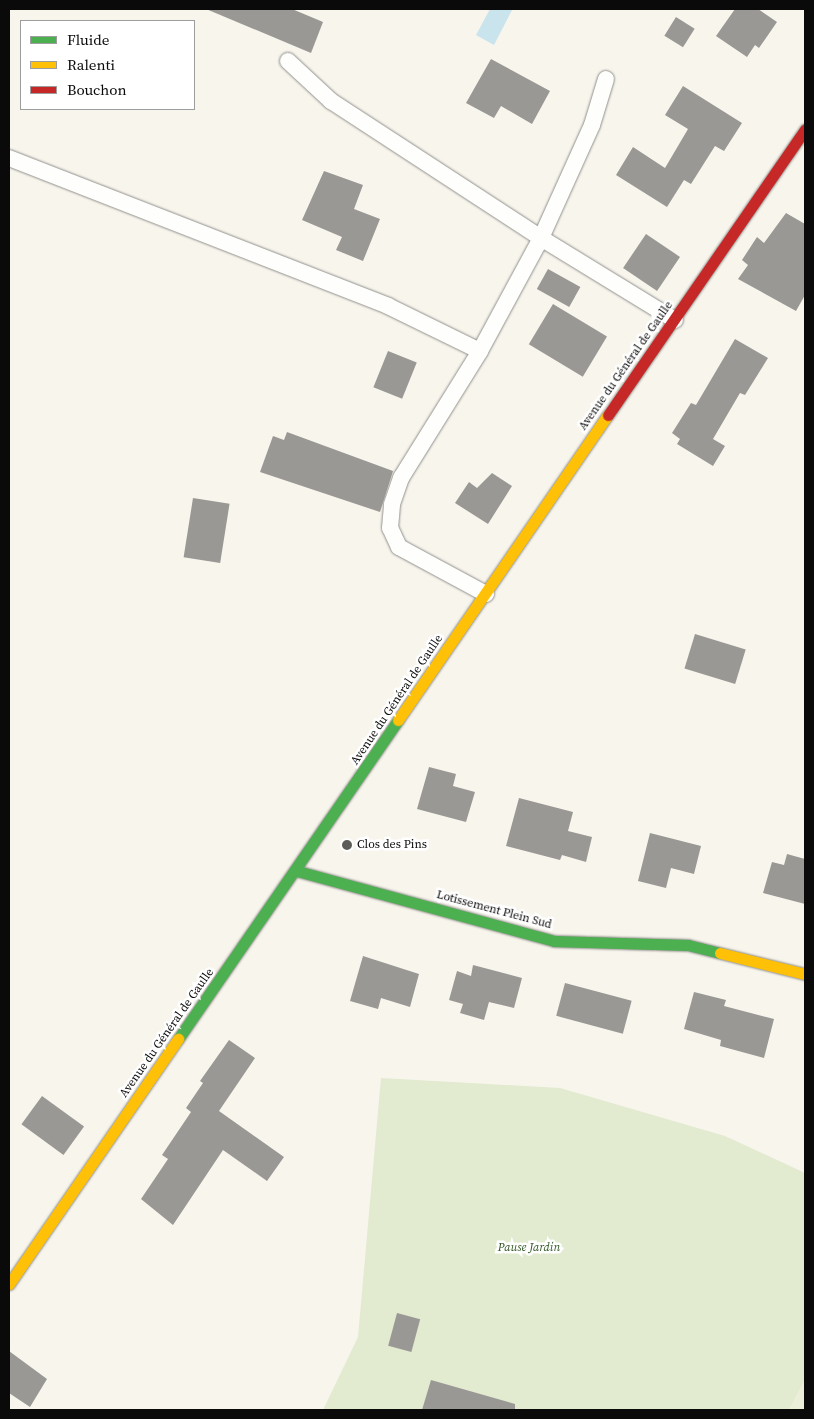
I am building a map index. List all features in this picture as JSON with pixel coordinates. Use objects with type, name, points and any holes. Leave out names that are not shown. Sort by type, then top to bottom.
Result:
[{"type":"main road","name":"Avenue du Général de Gaulle","points":[[9,1284],[297,871],[805,130]]},
{"type":"main road","name":"Lotissement Plein Sud","points":[[297,871],[554,941],[688,945],[805,974]]},
{"type":"lane","points":[[288,61],[331,101],[541,238],[675,320]]},
{"type":"lane","points":[[486,594],[399,547],[390,528],[392,504],[401,478],[480,351],[541,238],[592,125],[606,78]]},
{"type":"lane","points":[[9,158],[388,306],[480,351]]},
{"type":"green space","name":"Pause Jardin","points":[[381,1078],[560,1088],[725,1136],[805,1173],[805,1380],[789,1410],[323,1410],[358,1337]]},
{"type":"green space","points":[[805,1380],[805,1410],[789,1410]]},
{"type":"water","points":[[490,9],[512,10],[494,45],[476,35]]},
{"type":"building","points":[[206,9],[292,9],[323,22],[311,53]]},
{"type":"building","points":[[735,9],[758,9],[777,22],[759,48],[755,45],[747,57],[716,36]]},
{"type":"building","points":[[676,17],[695,29],[683,47],[664,36]]},
{"type":"building","points":[[491,59],[550,91],[532,124],[501,106],[494,118],[466,103]]},
{"type":"building","points":[[683,86],[742,123],[724,151],[715,146],[691,184],[684,180],[667,207],[616,175],[633,147],[665,168],[688,129],[665,115]]},
{"type":"building","points":[[324,171],[363,185],[354,209],[380,219],[363,261],[336,250],[342,237],[302,220]]},
{"type":"building","points":[[786,213],[805,224],[805,295],[796,311],[738,279],[748,265],[742,260],[757,237],[764,243]]},
{"type":"building","points":[[646,234],[680,257],[657,291],[623,268]]},
{"type":"building","points":[[548,269],[580,287],[569,307],[537,289]]},
{"type":"building","points":[[553,304],[607,336],[583,377],[529,344]]},
{"type":"building","points":[[735,339],[768,358],[745,395],[740,393],[713,439],[725,446],[713,466],[677,444],[680,439],[672,433],[691,403],[696,405]]},
{"type":"building","points":[[388,351],[417,363],[402,399],[373,387]]},
{"type":"building","points":[[287,432],[393,471],[380,512],[260,472],[273,436],[284,440]]},
{"type":"building","points":[[492,473],[512,486],[488,524],[455,503],[469,482],[477,488]]},
{"type":"building","points":[[193,498],[230,504],[220,563],[184,557]]},
{"type":"building","points":[[695,634],[746,649],[735,684],[684,668]]},
{"type":"building","points":[[429,767],[456,774],[453,786],[475,792],[466,822],[417,809]]},
{"type":"building","points":[[519,798],[573,812],[568,831],[592,837],[586,862],[562,855],[560,860],[506,846]]},
{"type":"building","points":[[650,833],[701,846],[694,874],[671,868],[666,888],[638,881]]},
{"type":"building","points":[[787,854],[805,859],[805,904],[763,893],[772,862],[784,865]]},
{"type":"building","points":[[363,956],[419,974],[410,1007],[381,998],[378,1009],[350,1001]]},
{"type":"building","points":[[473,965],[522,978],[514,1008],[489,1002],[484,1020],[460,1013],[463,1004],[449,1000],[457,971],[471,976]]},
{"type":"building","points":[[565,983],[632,1001],[623,1034],[556,1016]]},
{"type":"building","points":[[694,992],[726,1000],[724,1006],[774,1019],[764,1058],[720,1046],[721,1040],[684,1029]]},
{"type":"building","points":[[229,1040],[255,1058],[219,1111],[284,1157],[267,1181],[223,1150],[173,1225],[141,1199],[168,1159],[162,1155],[191,1112],[186,1108],[203,1083],[200,1081]]},
{"type":"building","points":[[42,1096],[84,1127],[63,1155],[21,1124]]},
{"type":"building","points":[[397,1313],[420,1319],[411,1352],[388,1346]]},
{"type":"building","points":[[9,1351],[47,1379],[30,1407],[9,1393]]},
{"type":"building","points":[[431,1380],[515,1404],[515,1410],[422,1410]]},
{"type":"traffic: fast","points":[[178,1039],[398,720]]},
{"type":"traffic: fast","points":[[297,871],[554,941],[688,945],[720,953]]},
{"type":"traffic: slow","points":[[398,720],[608,415]]},
{"type":"traffic: slow","points":[[720,953],[805,974]]},
{"type":"traffic: slow","points":[[9,1284],[178,1039]]},
{"type":"traffic: jam","points":[[608,415],[805,129]]},
{"type":"place","name":"Clos des Pins","points":[[347,845]]}]
